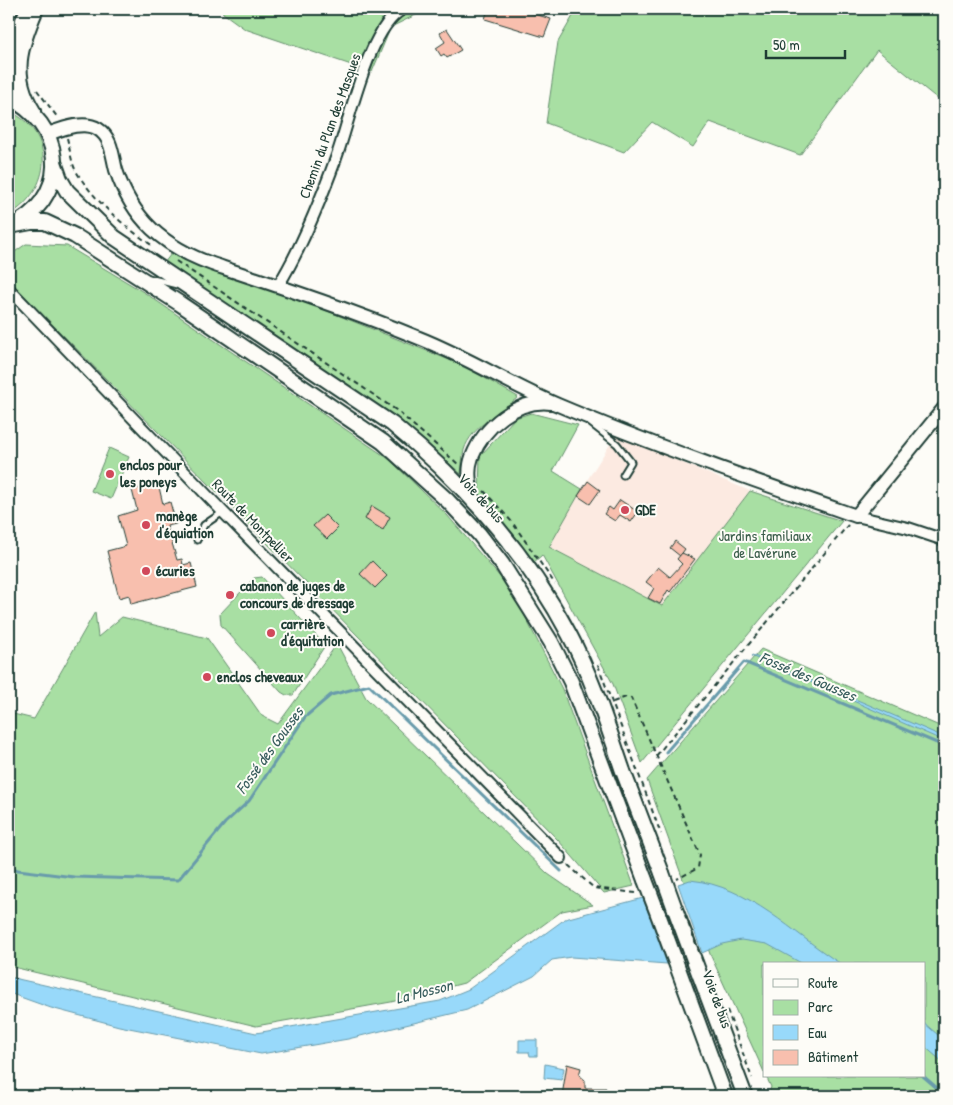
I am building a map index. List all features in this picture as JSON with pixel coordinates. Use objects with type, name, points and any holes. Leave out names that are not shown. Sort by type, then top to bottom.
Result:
[{"type":"main road","points":[[9,48],[29,9]]},
{"type":"main road","points":[[36,9],[19,58],[18,71],[24,98],[48,134],[54,162],[67,191],[114,237],[392,424],[428,454],[473,499],[507,538],[528,567],[569,635],[595,692],[652,880]]},
{"type":"main road","points":[[9,98],[24,106],[36,116]]},
{"type":"main road","points":[[12,226],[28,217],[48,193],[53,178],[54,162]]},
{"type":"main road","points":[[12,226],[31,222],[45,222],[61,228],[134,274],[383,442],[424,478],[479,534],[525,599],[551,642],[571,682],[652,880],[692,966],[745,1096]]},
{"type":"main road","points":[[692,966],[725,1096]]},
{"type":"street","name":"Chemin du Plan des Masques","points":[[278,286],[296,254],[336,161],[357,90],[379,33],[387,20],[403,9]]},
{"type":"street","points":[[48,134],[64,128],[92,126],[105,135],[123,190],[138,216],[167,242],[204,261],[420,338],[557,404],[715,466],[856,516],[908,528],[944,540]]},
{"type":"street","name":"Route de Montpellier","points":[[9,289],[223,512],[561,858]]},
{"type":"street","points":[[520,386],[530,403]]},
{"type":"street","points":[[473,499],[470,470],[472,457],[482,438],[499,421],[517,408],[530,403],[557,404]]},
{"type":"street","points":[[856,516],[944,408]]},
{"type":"lane","points":[[582,414],[594,428],[617,444],[631,462],[623,475]]},
{"type":"lane","points":[[197,540],[204,525],[223,512]]},
{"type":"lane","name":"Voie de bus","points":[[671,910],[740,1096]]},
{"type":"path","points":[[34,86],[56,114],[64,128]]},
{"type":"path","points":[[656,756],[856,516]]},
{"type":"path","points":[[597,663],[662,835]]},
{"type":"path","points":[[613,702],[631,698],[700,855],[698,868],[676,879]]},
{"type":"path","points":[[561,858],[591,887],[623,893],[652,880]]},
{"type":"path","points":[[682,908],[692,966]]},
{"type":"shaded area","points":[[616,435],[750,491],[662,606],[549,547],[577,496]]},
{"type":"green space","points":[[222,9],[428,9],[391,27],[372,72],[245,29],[223,13]]},
{"type":"green space","points":[[577,9],[944,9],[944,104],[877,50],[800,155],[710,122],[693,147],[652,122],[624,152],[546,123],[558,42]]},
{"type":"green space","points":[[9,111],[25,121],[35,133],[41,147],[43,162],[41,177],[34,191],[23,204],[9,215]]},
{"type":"green space","points":[[26,244],[67,246],[145,293],[389,459],[447,515],[512,591],[562,689],[634,886],[604,893],[558,840],[9,280],[9,256]]},
{"type":"green space","points":[[171,254],[280,292],[462,365],[518,397],[487,420],[473,434],[464,450],[461,474],[415,433],[373,402],[164,263]]},
{"type":"green space","name":"Jardins familiaux de Lavérune","points":[[531,413],[578,425],[553,471],[582,489],[549,547],[662,606],[750,491],[842,521],[642,763],[613,684],[542,555],[532,564],[479,493],[480,456],[515,418]]},
{"type":"green space","name":"enclos pour les poneys","points":[[109,448],[129,457],[111,499],[91,491]]},
{"type":"green space","name":"carrière d'équitation","points":[[262,577],[322,642],[324,647],[293,695],[286,695],[281,692],[221,625],[220,614],[254,578]]},
{"type":"green space","points":[[95,612],[98,637],[122,617],[207,638],[262,716],[278,724],[337,644],[366,698],[548,874],[593,905],[562,911],[464,983],[391,1002],[256,1026],[9,966],[9,713],[34,719]]},
{"type":"green space","points":[[761,649],[944,728],[944,1096],[768,1096],[771,1087],[767,1078],[926,1078],[926,962],[763,962],[763,1070],[710,954],[647,780]]},
{"type":"water","points":[[751,656],[944,737],[944,741]]},
{"type":"water","points":[[690,880],[712,884],[732,891],[770,913],[838,962],[799,962],[767,944],[741,940],[722,944],[702,953],[678,884]]},
{"type":"water","points":[[643,898],[667,964],[571,957],[552,960],[534,976],[467,1010],[348,1039],[261,1054],[119,1026],[51,1008],[9,993],[9,977],[256,1033],[440,1001],[469,989],[565,919]]},
{"type":"water","points":[[926,1025],[944,1040],[944,1063],[926,1048]]},
{"type":"water","points":[[519,1040],[537,1040],[537,1056],[530,1056],[529,1052],[519,1052]]},
{"type":"water","points":[[545,1064],[564,1068],[562,1080],[544,1078]]},
{"type":"building","points":[[488,9],[518,9],[551,19],[544,37],[485,19]]},
{"type":"building","points":[[447,29],[461,50],[447,58],[444,54],[441,56],[436,48],[445,42],[440,33]]},
{"type":"building","points":[[588,481],[600,490],[590,504],[578,496]]},
{"type":"building","points":[[158,483],[163,504],[170,502],[176,524],[167,526],[177,560],[182,559],[183,565],[191,563],[197,587],[131,604],[129,595],[119,598],[107,551],[126,546],[118,516],[137,510],[132,490]]},
{"type":"building","points":[[620,500],[638,512],[631,522],[620,515],[615,521],[604,514],[609,507],[613,510]]},
{"type":"building","points":[[372,506],[390,517],[383,530],[365,519]]},
{"type":"building","points":[[325,515],[338,528],[327,539],[313,526]]},
{"type":"building","points":[[675,541],[685,549],[680,556],[670,548]]},
{"type":"building","points":[[682,553],[695,559],[670,592],[668,590],[660,604],[648,598],[654,588],[646,582],[658,567],[670,577],[682,564],[677,559]]},
{"type":"building","points":[[372,561],[387,576],[375,588],[360,574]]},
{"type":"building","points":[[567,1064],[581,1068],[579,1075],[585,1080],[585,1088],[606,1088],[605,1096],[562,1096]]},
{"type":"waterway","name":"Fossé des Gousses","points":[[666,752],[744,662],[944,746]]},
{"type":"waterway","name":"Fossé des Gousses","points":[[9,867],[18,870],[74,877],[178,880],[225,823],[249,801],[305,717],[331,695],[369,685],[561,871]]},
{"type":"waterway","name":"La Mosson","points":[[925,1078],[944,1094]]},
{"type":"place","name":"enclos pour les poneys","points":[[110,474]]},
{"type":"place","name":"GDE","points":[[625,510]]},
{"type":"place","name":"manège d'équiation","points":[[146,525]]},
{"type":"place","name":"écuries","points":[[146,571]]},
{"type":"place","name":"cabanon de juges de concours de dressage","points":[[230,595]]},
{"type":"place","name":"carrière d'équitation","points":[[271,633]]},
{"type":"place","name":"enclos cheveaux","points":[[207,677]]}]
